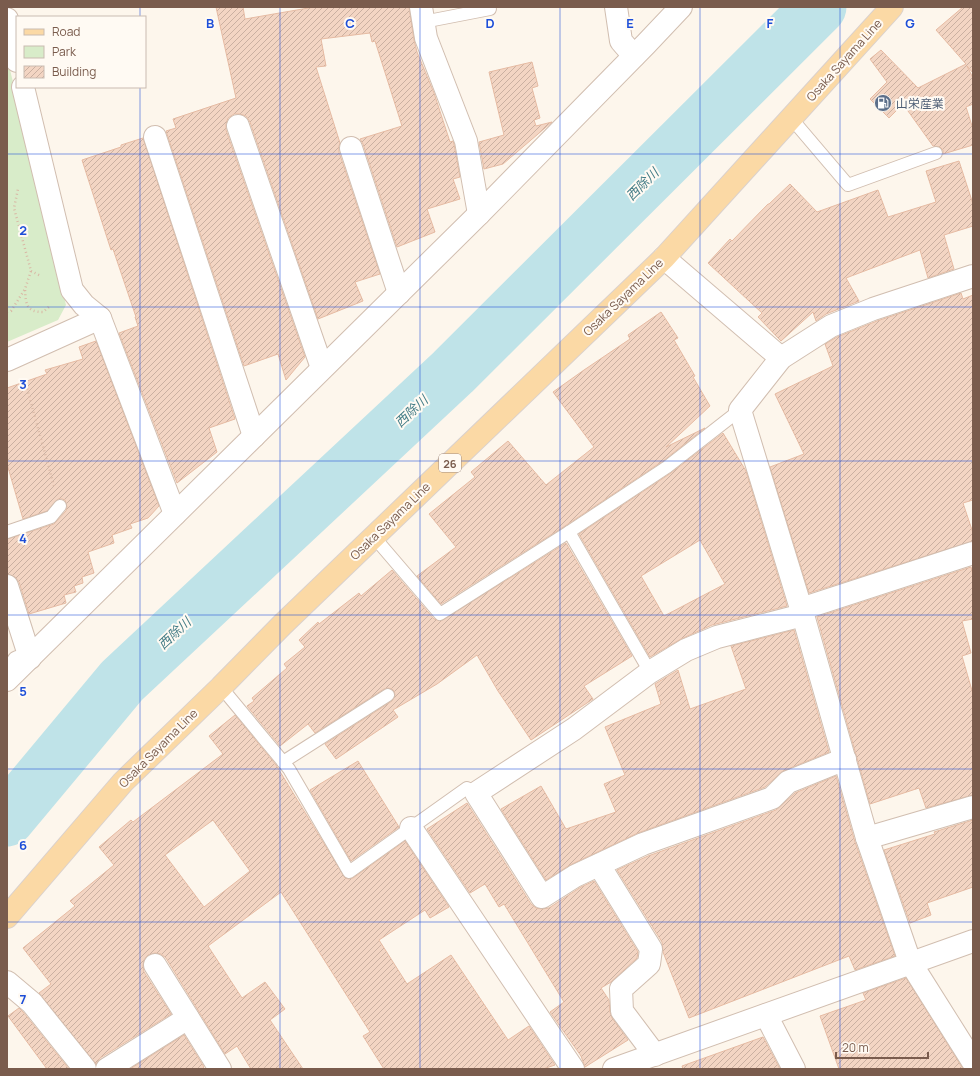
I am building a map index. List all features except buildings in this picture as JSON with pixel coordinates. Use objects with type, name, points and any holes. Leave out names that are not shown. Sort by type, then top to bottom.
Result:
[{"type":"main road","name":"Osaka Sayama Line","points":[[7,918],[123,782],[221,687],[282,625],[664,258],[892,7]]},
{"type":"street","points":[[616,7],[621,41],[634,56]]},
{"type":"street","points":[[7,680],[479,214],[681,7]]},
{"type":"street","points":[[422,14],[426,38],[466,141],[479,214]]},
{"type":"street","points":[[7,19],[16,57]]},
{"type":"street","points":[[23,88],[72,290],[84,305],[100,318],[175,514]]},
{"type":"street","points":[[238,126],[322,368]]},
{"type":"street","points":[[156,137],[254,436]]},
{"type":"street","points":[[352,148],[399,293]]},
{"type":"street","points":[[664,258],[781,358]]},
{"type":"street","points":[[973,276],[873,309],[831,326],[781,358],[740,410],[802,612],[867,838],[910,962],[973,1062]]},
{"type":"street","points":[[12,358],[100,318]]},
{"type":"street","points":[[844,759],[788,782],[772,798],[643,844],[575,876],[542,897],[476,793],[574,729],[650,672],[686,650],[717,637],[802,612],[973,553]]},
{"type":"street","points":[[7,586],[30,658]]},
{"type":"street","points":[[7,666],[30,658]]},
{"type":"street","points":[[867,838],[973,807]]},
{"type":"street","points":[[411,828],[573,1069]]},
{"type":"street","points":[[599,865],[651,949],[649,964],[621,990],[622,1011],[655,1055]]},
{"type":"street","points":[[614,1069],[973,940]]},
{"type":"street","points":[[155,965],[220,1069]]},
{"type":"street","points":[[7,982],[32,1003],[85,1069]]},
{"type":"street","points":[[766,1015],[794,1069]]},
{"type":"street","points":[[107,1069],[188,1018]]},
{"type":"lane","points":[[422,14],[490,9]]},
{"type":"lane","points":[[792,118],[848,185],[936,153]]},
{"type":"lane","points":[[374,537],[440,614],[667,468],[740,410]]},
{"type":"lane","points":[[7,532],[51,517],[60,506]]},
{"type":"lane","points":[[569,532],[650,672]]},
{"type":"lane","points":[[221,687],[283,762],[349,872],[467,788],[476,793]]},
{"type":"lane","points":[[283,762],[388,695]]},
{"type":"path","points":[[7,312],[11,311],[25,288],[30,271],[14,208],[19,186]]},
{"type":"path","points":[[30,271],[46,279]]},
{"type":"path","points":[[25,288],[26,303],[30,309],[36,312],[43,312],[52,305],[52,300]]},
{"type":"path","points":[[12,358],[60,506]]},
{"type":"green space","points":[[7,57],[66,305],[58,320],[7,342]]},
{"type":"waterway","name":"西除川","points":[[7,819],[122,681],[453,372],[819,7]]},
{"type":"place","name":"山栄産業","points":[[883,103]]}]
